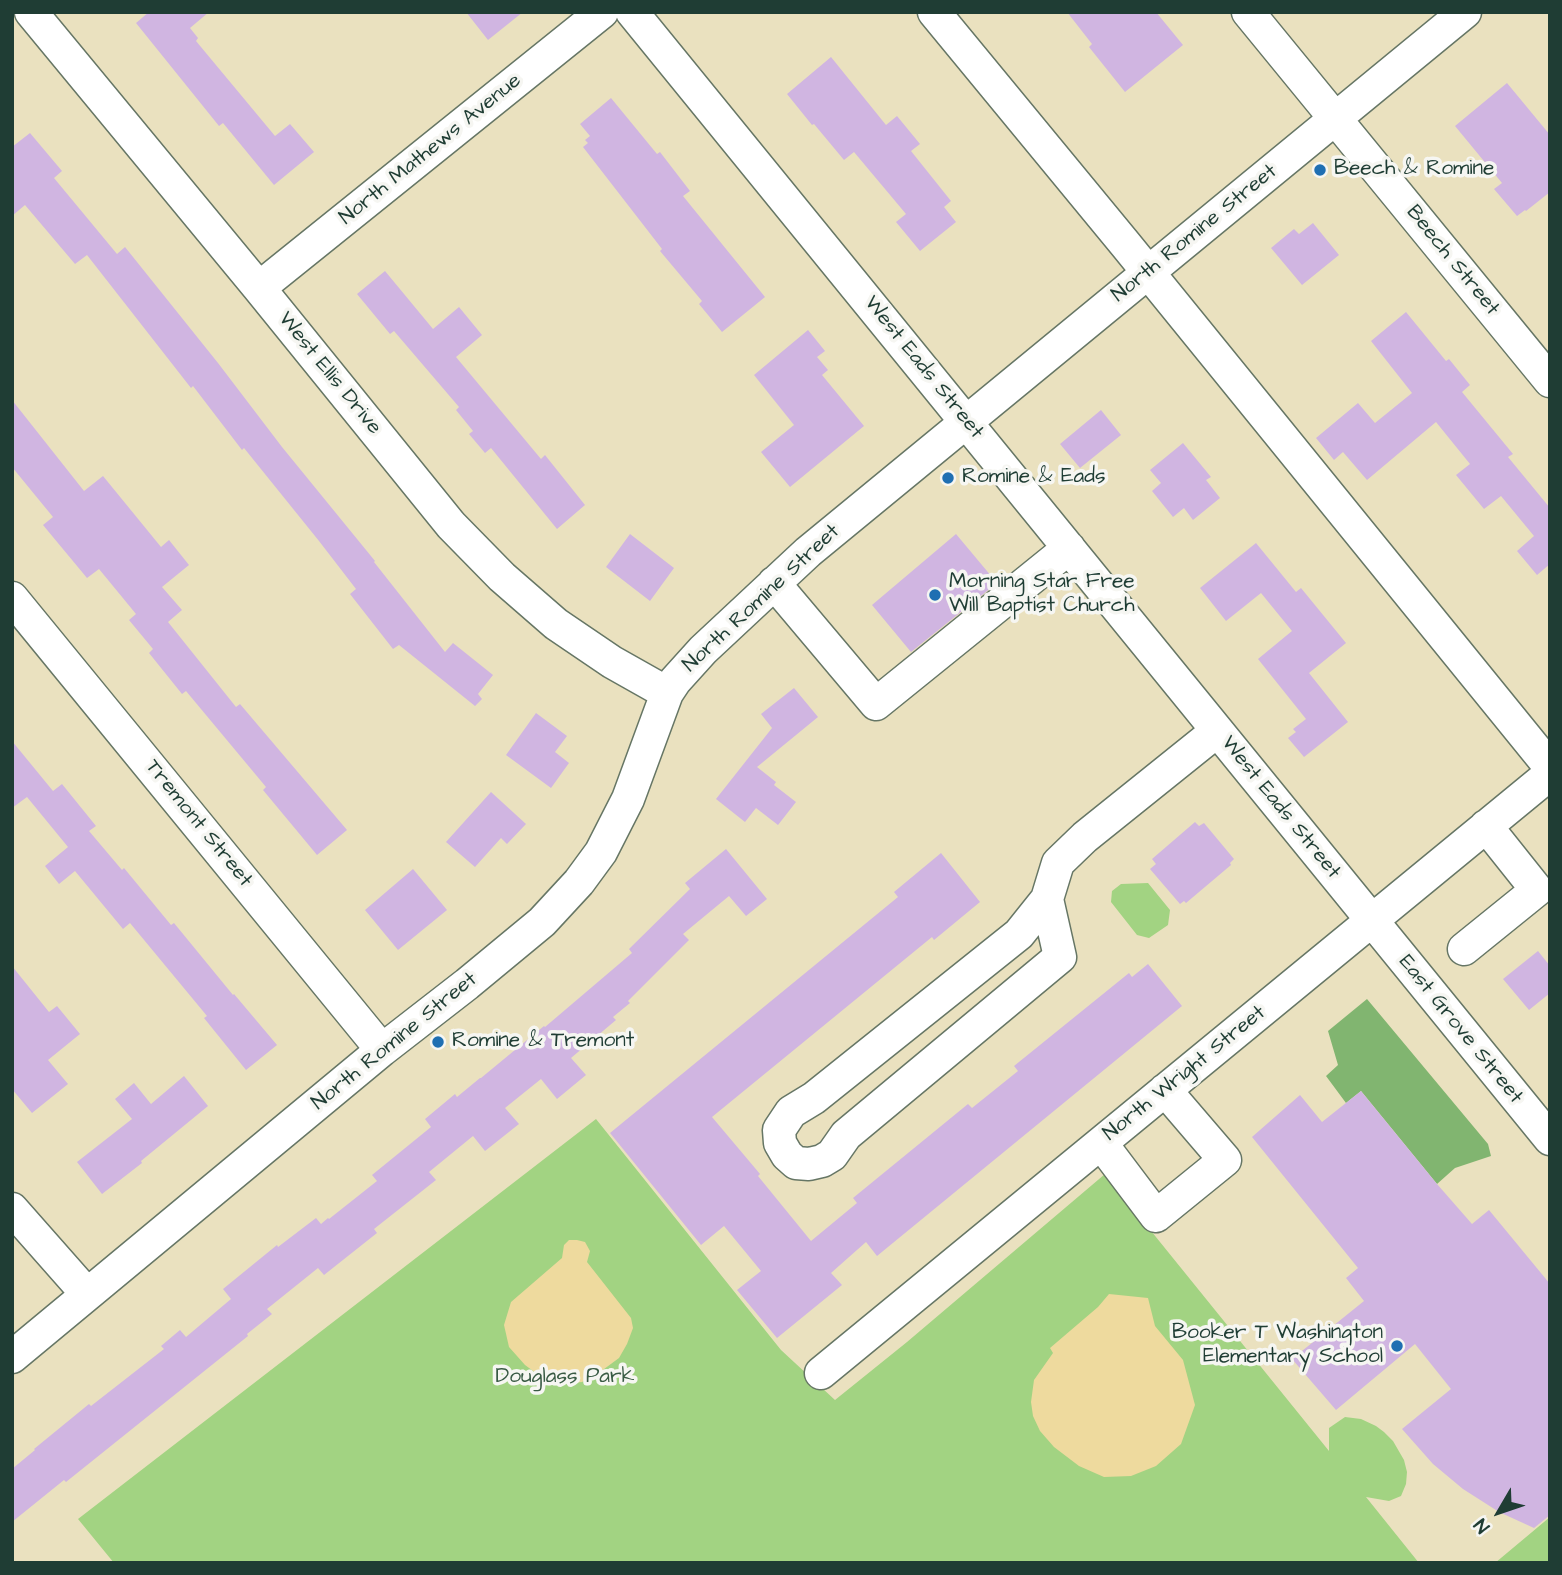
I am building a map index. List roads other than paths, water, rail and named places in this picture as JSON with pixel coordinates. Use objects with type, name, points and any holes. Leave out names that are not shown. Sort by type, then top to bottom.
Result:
[{"type":"street","name":"West Ellis Drive","points":[[31,12],[452,525],[502,577],[556,624],[612,662],[667,693]]},
{"type":"street","name":"North Mathews Avenue","points":[[259,288],[602,12]]},
{"type":"street","name":"West Eads Street","points":[[632,12],[1371,920]]},
{"type":"street","points":[[934,12],[1550,767]]},
{"type":"street","name":"Beech Street","points":[[1248,12],[1550,381]]},
{"type":"street","name":"North Romine Street","points":[[12,1357],[382,1050],[542,922],[579,883],[601,852],[628,799],[667,693],[674,681],[774,583],[808,552],[1465,12]]},
{"type":"street","points":[[774,583],[876,704],[1069,548]]},
{"type":"street","name":"Tremont Street","points":[[12,598],[382,1050]]},
{"type":"street","points":[[1047,899],[1060,957],[846,1135],[832,1155],[809,1164],[796,1163],[786,1155],[780,1143],[779,1130],[791,1112],[814,1098],[1019,934],[1047,899],[1059,863],[1085,837],[1217,731]]},
{"type":"street","name":"North Wright Street","points":[[821,1373],[1550,774]]},
{"type":"street","points":[[1464,949],[1537,890],[1486,826]]},
{"type":"street","name":"East Grove Street","points":[[1371,920],[1550,1139]]},
{"type":"street","points":[[1101,1143],[1156,1216],[1225,1160],[1165,1090]]},
{"type":"street","points":[[12,1209],[87,1294]]},
{"type":"place","name":"Beech & Romine","points":[[1320,170]]},
{"type":"place","name":"Romine & Eads","points":[[948,478]]},
{"type":"place","name":"Morning Star Free Will Baptist Church","points":[[935,595]]},
{"type":"place","name":"Romine & Tremont","points":[[438,1042]]},
{"type":"place","name":"Booker T Washington Elementary School","points":[[1397,1346]]},
{"type":"park label","name":"Douglass Park","points":[[565,1378]]}]
